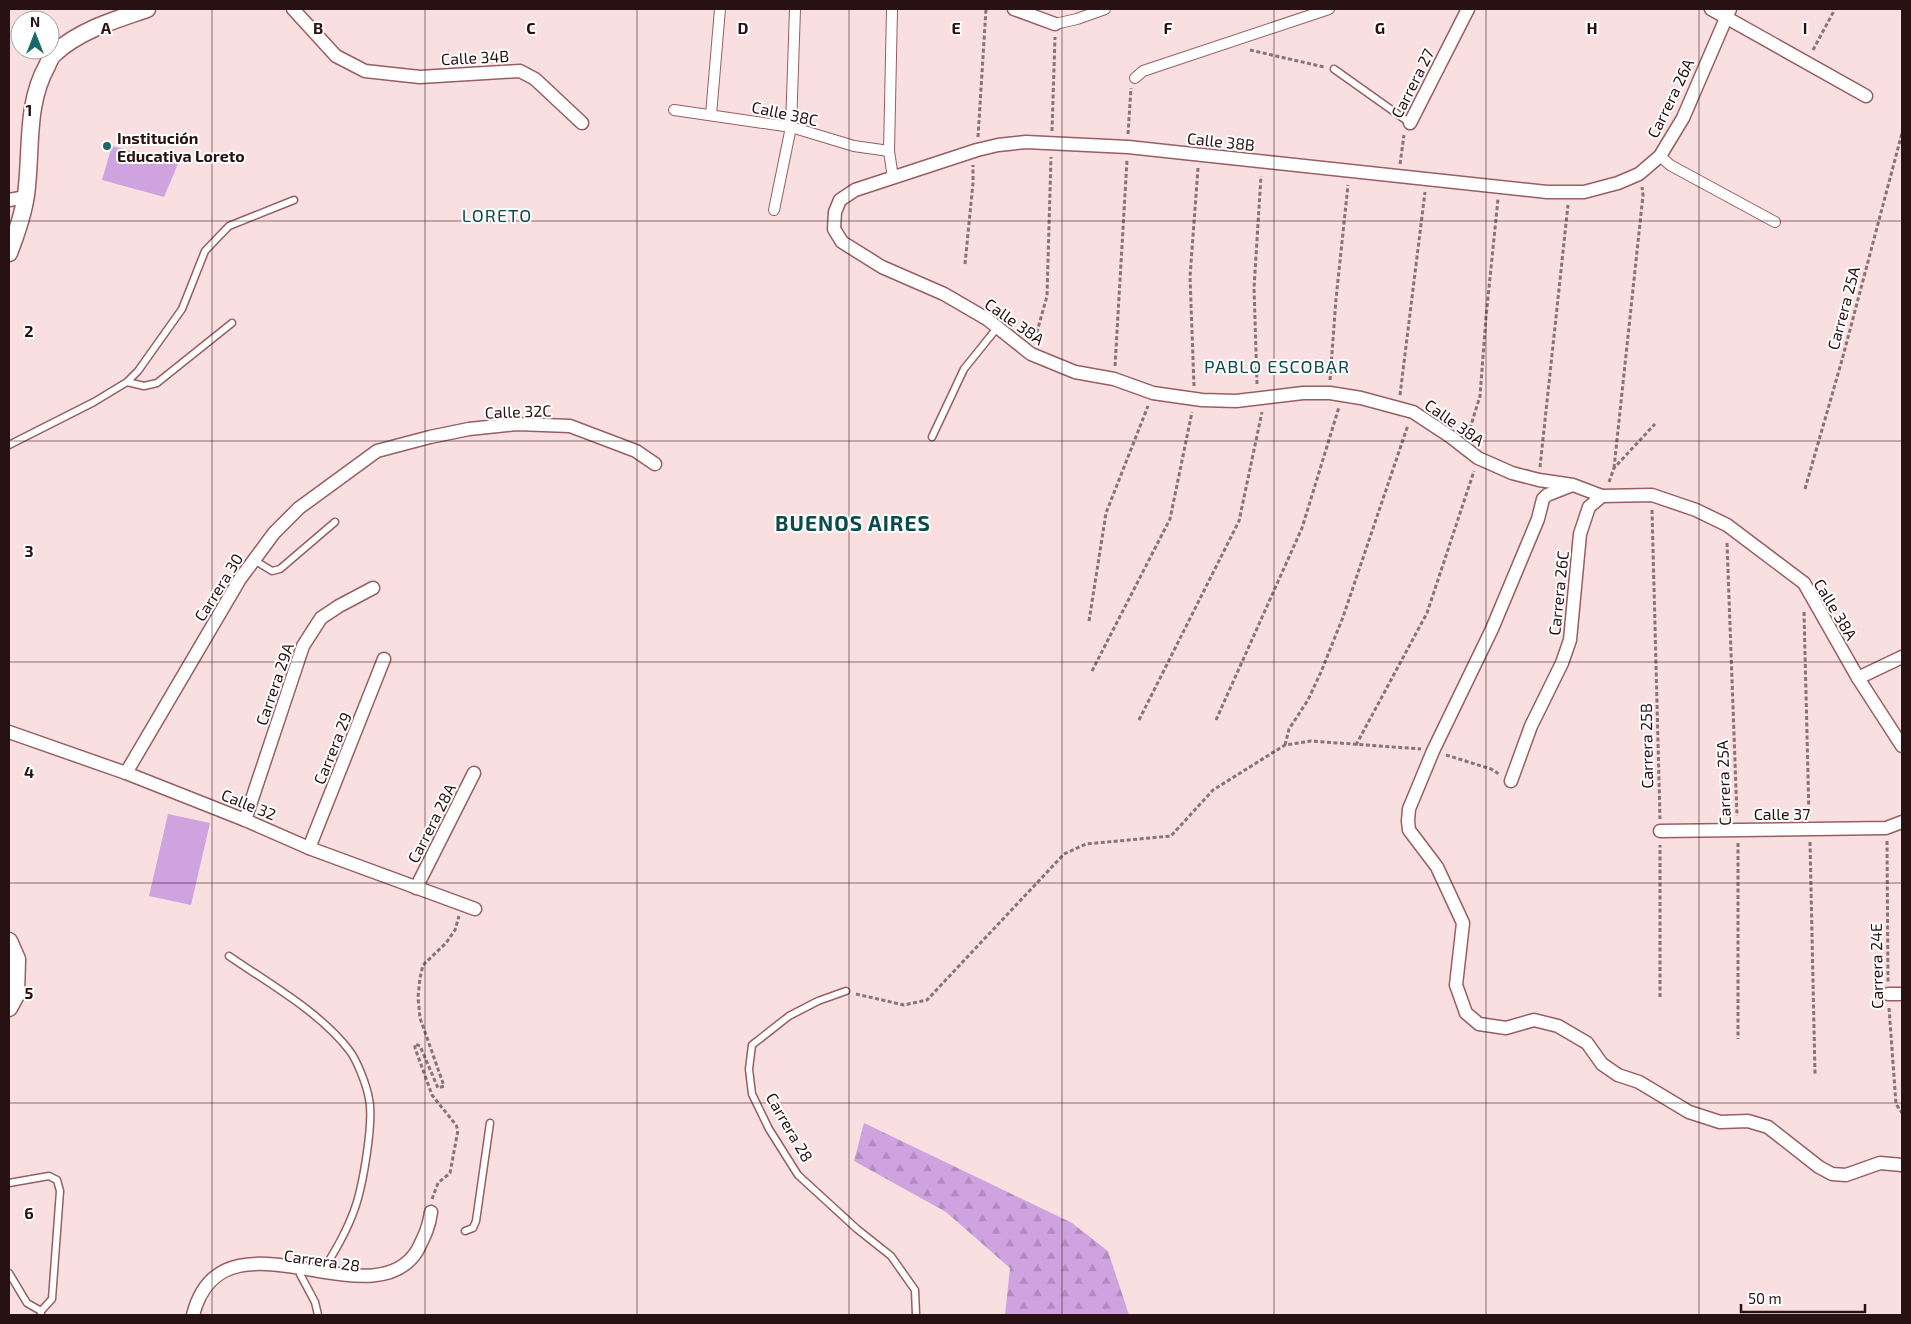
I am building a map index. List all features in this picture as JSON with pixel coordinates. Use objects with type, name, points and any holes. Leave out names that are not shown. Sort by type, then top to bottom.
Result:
[{"type":"street","points":[[9,253],[18,229],[26,197],[32,114],[39,80],[53,54],[73,39],[108,22],[147,9]]},
{"type":"street","name":"Calle 34B","points":[[293,9],[336,56],[365,71],[420,77],[520,71],[535,79],[582,123]]},
{"type":"street","points":[[711,115],[720,9]]},
{"type":"street","points":[[774,210],[791,127],[795,9]]},
{"type":"street","points":[[892,9],[889,152],[893,178]]},
{"type":"street","points":[[1014,9],[1055,24],[1077,19],[1105,9]]},
{"type":"street","points":[[1135,78],[1143,71],[1329,9]]},
{"type":"street","name":"Carrera 27","points":[[1410,124],[1468,9]]},
{"type":"street","points":[[1711,9],[1728,13],[1807,63],[1866,96]]},
{"type":"street","name":"Carrera 26A","points":[[1618,183],[1640,174],[1660,156],[1683,118],[1728,13]]},
{"type":"street","name":"Calle 38C","points":[[674,110],[791,127],[854,146],[889,152]]},
{"type":"street","name":"Calle 38B","points":[[835,212],[840,200],[855,190],[977,150],[998,145],[1026,142],[1128,146],[1499,188],[1569,193],[1584,192],[1618,183]]},
{"type":"street","points":[[1660,156],[1670,165],[1775,222]]},
{"type":"street","points":[[9,200],[26,197]]},
{"type":"street","name":"Calle 38A","points":[[835,212],[834,229],[842,242],[882,267],[944,294],[987,319],[1031,354],[1075,372],[1114,379],[1153,393],[1194,399],[1236,400],[1330,393],[1361,398],[1413,412],[1478,458],[1512,473],[1539,480],[1573,485],[1602,496],[1652,495],[1696,510],[1727,525],[1804,583],[1858,678],[1902,746]]},
{"type":"street","name":"Calle 32C","points":[[377,451],[430,436],[469,429],[517,424],[570,426],[636,451],[655,464]]},
{"type":"street","name":"Carrera 30","points":[[126,773],[240,579],[274,533],[299,508],[377,451]]},
{"type":"street","points":[[1573,485],[1547,495],[1543,499],[1538,519],[1492,629],[1433,751],[1410,809],[1408,822],[1410,830],[1437,867],[1463,923],[1456,985],[1466,1013],[1479,1024],[1506,1028],[1534,1020],[1558,1026],[1587,1043],[1602,1064],[1618,1075],[1640,1082],[1689,1112],[1720,1122],[1748,1121],[1768,1126],[1819,1167],[1832,1174],[1846,1175],[1880,1163],[1902,1165]]},
{"type":"street","name":"Carrera 26C","points":[[1511,781],[1532,726],[1562,663],[1570,640],[1580,534],[1589,507],[1602,496]]},
{"type":"street","name":"Carrera 29A","points":[[245,820],[303,646],[321,618],[373,588]]},
{"type":"street","points":[[1858,678],[1902,657]]},
{"type":"street","name":"Carrera 29","points":[[309,848],[384,660]]},
{"type":"street","name":"Calle 32","points":[[9,732],[126,773],[245,820],[309,848],[475,909]]},
{"type":"street","name":"Carrera 28A","points":[[416,888],[474,773]]},
{"type":"street","name":"Calle 37","points":[[1660,831],[1886,828],[1902,822]]},
{"type":"street","points":[[9,941],[17,959],[13,1001]]},
{"type":"street","points":[[1888,994],[1902,994]]},
{"type":"street","name":"Carrera 28","points":[[193,1315],[197,1302],[205,1288],[216,1276],[250,1266],[348,1282],[367,1282],[385,1278],[404,1268],[413,1257],[429,1227],[431,1212]]},
{"type":"lane","points":[[1334,69],[1410,124]]},
{"type":"lane","points":[[9,445],[94,402],[127,382],[138,371],[182,309],[205,251],[229,226],[294,200]]},
{"type":"lane","points":[[127,382],[144,386],[157,383],[232,323]]},
{"type":"lane","points":[[932,436],[964,369],[997,328]]},
{"type":"lane","points":[[254,560],[272,570],[280,569],[335,522]]},
{"type":"lane","points":[[229,956],[311,1013],[337,1036],[350,1051],[370,1098],[370,1126],[356,1206],[340,1243],[318,1277]]},
{"type":"lane","name":"Carrera 28","points":[[846,991],[818,1001],[789,1016],[752,1045],[749,1069],[752,1094],[769,1129],[798,1175],[857,1229],[891,1256],[915,1290],[916,1315]]},
{"type":"lane","points":[[465,1231],[473,1228],[476,1221],[490,1123]]},
{"type":"lane","points":[[9,1183],[49,1176],[57,1180],[60,1191],[52,1299],[41,1313],[27,1303],[9,1273]]},
{"type":"lane","points":[[300,1274],[314,1302],[318,1315]]},
{"type":"path","points":[[1807,63],[1835,9]]},
{"type":"path","points":[[1031,354],[1047,296],[1055,24]]},
{"type":"path","points":[[1225,44],[1334,69]]},
{"type":"path","points":[[1114,379],[1131,90],[1135,78]]},
{"type":"path","name":"Carrera 27","points":[[1399,177],[1402,146],[1405,132],[1410,124]]},
{"type":"path","name":"Carrera 25A","points":[[1805,489],[1842,360],[1902,134]]},
{"type":"path","points":[[1092,671],[1170,519],[1194,399],[1190,277],[1198,154]]},
{"type":"path","points":[[1139,720],[1239,521],[1261,397],[1254,288],[1262,161]]},
{"type":"path","points":[[1330,393],[1336,299],[1350,171]]},
{"type":"path","points":[[1602,496],[1614,468],[1643,195],[1640,174]]},
{"type":"path","points":[[1398,408],[1426,180]]},
{"type":"path","points":[[1464,448],[1480,396],[1499,188]]},
{"type":"path","points":[[1539,480],[1569,193]]},
{"type":"path","points":[[1089,621],[1106,513],[1153,393]]},
{"type":"path","points":[[1216,720],[1302,528],[1343,395]]},
{"type":"path","points":[[1285,745],[1289,729],[1308,700],[1343,618],[1413,412]]},
{"type":"path","points":[[1614,468],[1655,424]]},
{"type":"path","points":[[1356,745],[1426,613],[1478,458]]},
{"type":"path","name":"Carrera 25B","points":[[1652,495],[1660,831],[1660,997]]},
{"type":"path","name":"Carrera 25A","points":[[1727,525],[1738,829],[1738,1040]]},
{"type":"path","points":[[846,991],[904,1005],[927,1000],[1064,854],[1086,844],[1171,836],[1213,790],[1285,745],[1311,741],[1433,751],[1491,769],[1511,781]]},
{"type":"path","name":"Carrera 24E","points":[[1886,828],[1888,994],[1896,1104],[1902,1113]]},
{"type":"path","points":[[431,1212],[432,1197],[438,1183],[450,1174],[458,1130],[432,1095],[415,1048],[415,1044],[420,1046],[438,1088],[444,1086],[420,1018],[418,998],[420,978],[423,965],[446,943],[455,930],[463,904]]},
{"type":"green space","points":[[112,146],[178,164],[164,197],[102,180]]},
{"type":"green space","points":[[168,814],[210,823],[191,905],[149,896]]},
{"type":"green space","points":[[864,1123],[1072,1223],[1108,1251],[1129,1315],[1005,1315],[1010,1268],[946,1212],[854,1161]]},
{"type":"place","name":"Institución Educativa Loreto","points":[[107,146]]},
{"type":"district","name":"LORETO","points":[[497,215]]},
{"type":"district","name":"PABLO ESCOBAR","points":[[1277,366]]},
{"type":"district","name":"BUENOS AIRES","points":[[853,522]]}]
